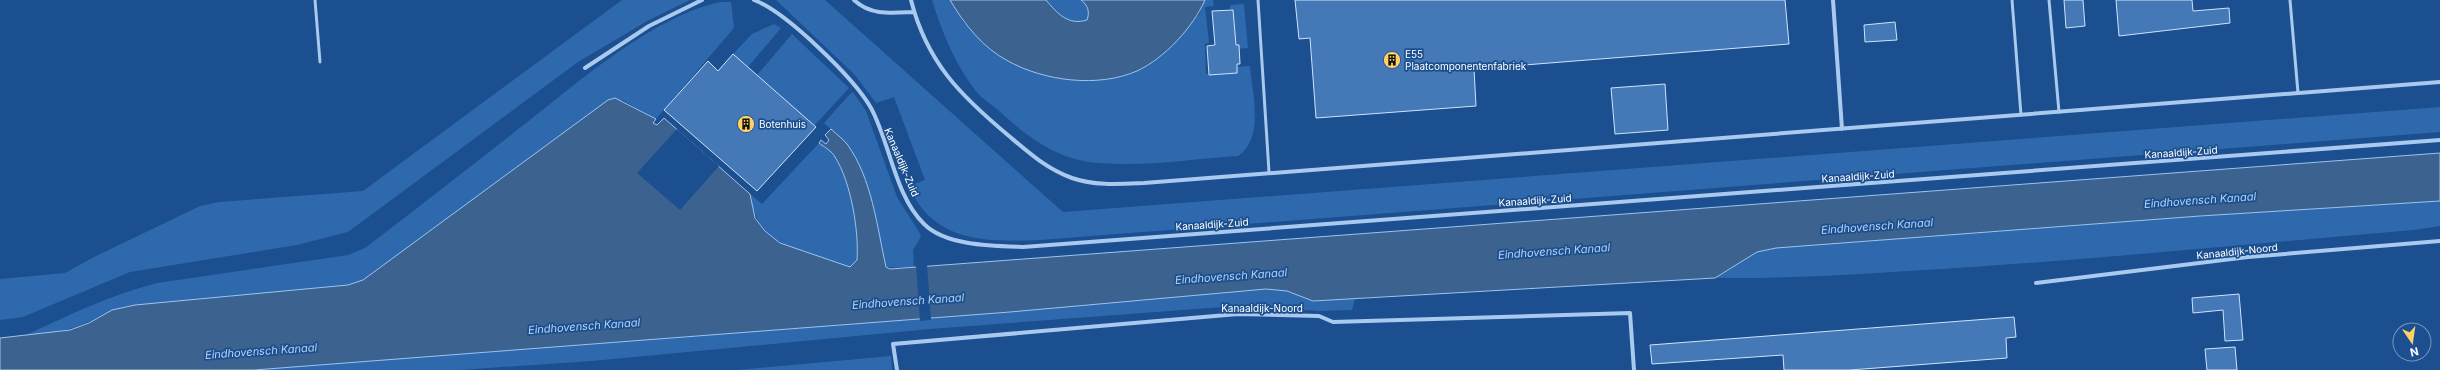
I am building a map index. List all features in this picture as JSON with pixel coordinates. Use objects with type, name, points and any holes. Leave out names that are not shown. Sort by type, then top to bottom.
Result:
[{"type":"street","points":[[585,68],[649,26],[702,0]]},
{"type":"street","name":"Kanaaldijk-Zuid","points":[[754,0],[768,5],[793,25],[855,85],[871,108],[904,192],[924,224],[945,236],[975,244],[1023,247],[2440,140]]},
{"type":"street","points":[[854,0],[872,11],[891,14],[914,12]]},
{"type":"street","points":[[911,0],[914,12],[936,58],[953,86],[979,111],[1044,165],[1072,178],[1092,183],[1110,184],[2440,82]]},
{"type":"street","points":[[1833,0],[1842,129]]},
{"type":"street","name":"Kanaaldijk-Noord","points":[[2036,283],[2248,257],[2440,241]]},
{"type":"street","name":"Kanaaldijk-Noord","points":[[898,370],[893,344],[1238,314],[1319,316],[1333,322],[1630,313],[1634,370]]},
{"type":"lane","points":[[315,0],[320,62]]},
{"type":"lane","points":[[1258,0],[1269,172]]},
{"type":"lane","points":[[2012,0],[2021,115]]},
{"type":"lane","points":[[2049,0],[2059,112]]},
{"type":"lane","points":[[2290,0],[2298,93]]},
{"type":"shaded area","points":[[622,0],[690,0],[649,20],[578,62],[348,232],[297,245],[130,272],[23,317],[0,320],[0,279],[65,273],[94,257],[200,206],[219,202],[363,191]]},
{"type":"shaded area","points":[[776,0],[825,0],[1063,212],[2440,107],[2440,132],[1040,240],[1020,241],[981,239],[963,235],[947,229],[932,219],[919,205],[909,186],[925,180],[894,97],[876,103],[855,75]]},
{"type":"shaded area","points":[[932,0],[950,0],[964,23],[1078,80],[1112,78],[1157,58],[1184,32],[1199,14],[1205,0],[1213,0],[1214,6],[1205,7],[1209,43],[1205,44],[1206,74],[1237,71],[1237,67],[1250,66],[1255,114],[1252,138],[1246,148],[1238,156],[1168,162],[1133,164],[1098,163],[1083,161],[1056,152],[1044,146],[1021,130],[975,90],[955,59],[940,24]]},
{"type":"shaded area","points":[[1046,0],[1081,0],[1088,9],[1087,20],[1069,20],[1059,14]]},
{"type":"shaded area","points":[[721,2],[731,2],[734,28],[656,119],[622,100],[363,280],[348,285],[106,313],[86,323],[66,330],[24,336],[106,300],[157,283],[348,255],[365,248],[621,50],[671,20],[696,9]]},
{"type":"shaded area","points":[[1244,4],[1248,48],[1234,49],[1230,5]]},
{"type":"shaded area","points":[[774,24],[781,28],[748,67],[733,54],[752,34]]},
{"type":"shaded area","points":[[792,34],[849,88],[814,126],[757,75]]},
{"type":"shaded area","points":[[853,92],[866,111],[897,197],[921,237],[913,250],[914,268],[886,267],[871,200],[846,143],[824,123]]},
{"type":"shaded area","points":[[819,143],[834,155],[841,167],[850,193],[857,235],[857,260],[850,267],[786,246],[773,237],[762,226],[754,212],[750,194],[762,204]]},
{"type":"shaded area","points":[[2440,201],[2440,226],[2414,230],[2129,255],[1958,268],[1807,277],[1715,278],[1757,252],[1776,248],[2200,216]]},
{"type":"shaded area","points":[[1266,289],[1287,291],[1313,301],[1355,298],[1352,310],[1320,311],[1236,306],[930,329],[592,361],[459,370],[254,370],[1010,312]]},
{"type":"shaded area","points":[[891,356],[892,370],[737,370]]},
{"type":"water","points":[[950,0],[1046,0],[1059,14],[1069,20],[1080,21],[1087,20],[1088,14],[1087,6],[1081,0],[1205,0],[1186,31],[1158,58],[1137,71],[1122,76],[1089,81],[1071,80],[1038,73],[1022,68],[999,56],[975,35],[961,18]]},
{"type":"water","name":"Eindhovensch Kanaal","points":[[615,98],[656,119],[653,123],[657,125],[664,118],[750,194],[755,218],[765,231],[780,243],[850,267],[857,260],[857,235],[850,193],[841,167],[834,155],[819,143],[821,140],[826,144],[829,140],[825,135],[831,129],[847,144],[862,172],[868,187],[886,267],[890,269],[2440,153],[2440,201],[2200,216],[1776,248],[1757,252],[1715,278],[1313,301],[1287,291],[1266,289],[1010,312],[254,370],[0,370],[0,338],[70,330],[89,323],[112,310],[135,305],[348,285],[363,280],[608,100]]},
{"type":"pier","points":[[677,129],[719,166],[680,210],[637,173]]},
{"type":"pier","points":[[927,265],[931,320],[920,321],[916,266]]},
{"type":"building","name":"E55 Plaatcomponentenfabriek","points":[[1295,0],[1785,0],[1789,44],[1474,69],[1476,106],[1316,118],[1310,38],[1299,39]]},
{"type":"building","points":[[2064,0],[2083,0],[2085,26],[2066,28]]},
{"type":"building","points":[[2116,0],[2192,0],[2193,11],[2229,8],[2230,23],[2119,36]]},
{"type":"building","points":[[1233,10],[1236,45],[1239,45],[1240,64],[1237,64],[1237,73],[1209,75],[1207,46],[1215,45],[1212,11]]},
{"type":"building","points":[[1895,22],[1897,40],[1865,42],[1864,25]]},
{"type":"building","name":"Botenhuis","points":[[733,54],[816,127],[757,191],[664,110],[708,61],[718,71]]},
{"type":"building","points":[[1665,84],[1668,130],[1615,134],[1611,88]]},
{"type":"building","points":[[2239,294],[2243,340],[2225,341],[2223,310],[2193,313],[2192,298]]},
{"type":"building","points":[[2014,317],[2016,337],[2006,338],[2007,358],[1850,370],[1784,370],[1783,355],[1652,364],[1650,345]]},
{"type":"building","points":[[2235,347],[2237,370],[2207,370],[2205,349]]},
{"type":"place","name":"E55 Plaatcomponentenfabriek","points":[[1392,60]]},
{"type":"place","name":"Botenhuis","points":[[746,124]]}]
